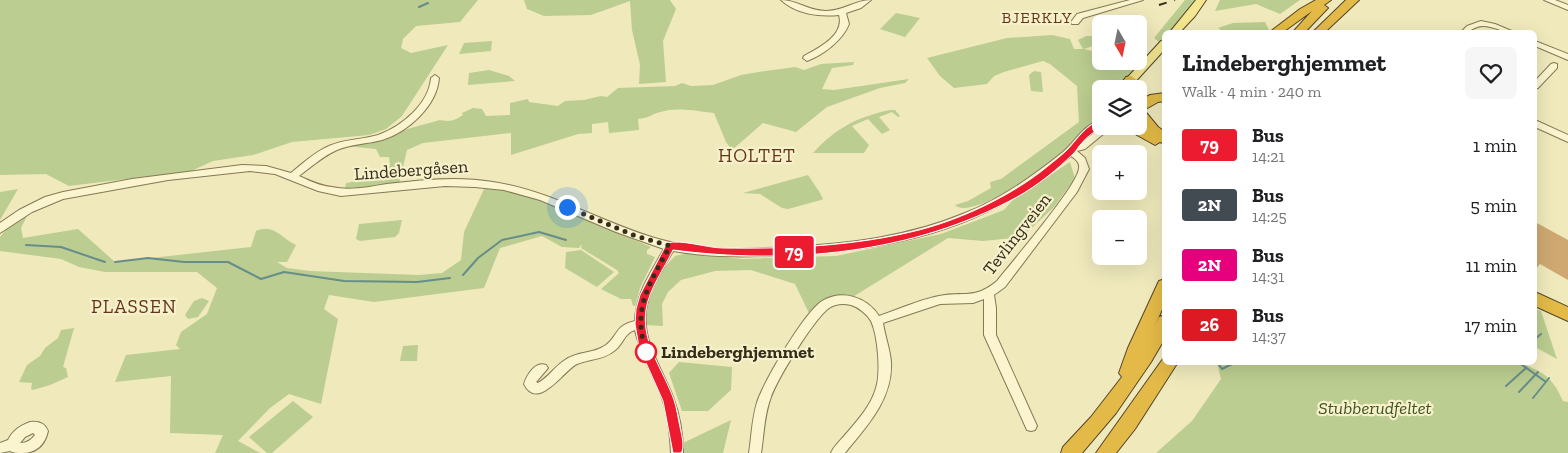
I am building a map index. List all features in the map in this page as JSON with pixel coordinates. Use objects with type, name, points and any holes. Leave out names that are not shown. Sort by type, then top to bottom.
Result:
[{"type":"highway","points":[[1279,30],[1304,11],[1325,0]]},
{"type":"highway","points":[[1301,30],[1330,0]]},
{"type":"highway","points":[[1322,30],[1353,0]]},
{"type":"highway","points":[[1148,108],[1162,134]]},
{"type":"highway","points":[[1148,108],[1162,139]]},
{"type":"highway","points":[[1124,387],[1136,348],[1162,292]]},
{"type":"highway","points":[[1537,292],[1568,305]]},
{"type":"highway","points":[[1537,300],[1568,314]]},
{"type":"highway","points":[[1070,453],[1092,429],[1124,387],[1162,327]]},
{"type":"highway","points":[[1105,453],[1129,423],[1168,365]]},
{"type":"main road","points":[[1177,30],[1189,18],[1201,0]]},
{"type":"main road","points":[[1133,80],[1162,47]]},
{"type":"street","points":[[785,0],[796,7],[812,12],[842,12],[857,7],[866,0]]},
{"type":"street","points":[[1075,22],[1076,18],[1080,16],[1139,0]]},
{"type":"street","points":[[1548,0],[1568,8]]},
{"type":"street","points":[[807,58],[824,49],[843,28],[845,22],[842,12]]},
{"type":"street","points":[[1468,30],[1475,24],[1484,23],[1504,30]]},
{"type":"street","points":[[1537,44],[1568,57]]},
{"type":"street","points":[[1537,84],[1554,66]]},
{"type":"street","points":[[292,177],[332,148],[379,138],[394,131],[430,99],[436,84],[435,78]]},
{"type":"street","points":[[1537,124],[1568,139]]},
{"type":"street","name":"Lindebergåsen","points":[[0,229],[20,214],[55,198],[146,180],[246,168],[275,171],[315,187],[338,192],[449,182],[502,186],[535,194],[633,235],[670,246],[721,252],[797,251],[866,245],[920,234],[954,223],[1015,194],[1040,177],[1072,150],[1086,133],[1092,129]]},
{"type":"street","name":"Lindebergåsen","points":[[1072,150],[1082,147],[1097,135]]},
{"type":"street","name":"Tevlingveien","points":[[1030,426],[990,335],[991,299],[988,294],[1002,284],[1074,190],[1082,175],[1085,164],[1072,150]]},
{"type":"street","points":[[670,246],[645,295],[641,309],[640,324],[645,347],[669,401],[676,436],[677,453]]},
{"type":"street","points":[[877,321],[940,300],[973,299],[988,294]]},
{"type":"street","points":[[754,453],[764,399],[769,387],[822,306],[840,300],[854,301],[866,308],[877,321],[885,365],[880,398],[868,416],[837,453]]},
{"type":"street","points":[[542,368],[532,378],[530,384],[532,388],[543,387],[569,363],[577,359],[605,352],[611,348],[620,333],[627,326],[640,324]]},
{"type":"street","points":[[0,449],[13,444]]},
{"type":"green space","points":[[0,0],[478,0],[460,22],[416,26],[403,39],[401,48],[411,53],[448,45],[402,116],[386,129],[369,135],[292,142],[253,155],[213,161],[191,171],[69,186],[46,174],[0,175]]},
{"type":"green space","points":[[524,0],[670,0],[676,9],[663,41],[666,82],[639,84],[640,65],[632,30],[630,1],[591,15],[544,16],[527,9]]},
{"type":"green space","points":[[1185,0],[1195,0],[1188,13],[1171,30],[1162,30],[1162,39],[1159,42],[1154,38]]},
{"type":"green space","points":[[1220,0],[1300,0],[1280,14],[1256,4],[1215,11]]},
{"type":"green space","points":[[896,13],[920,18],[905,37],[880,29]]},
{"type":"green space","points":[[1265,22],[1269,30],[1221,30],[1218,28],[1233,23]]},
{"type":"green space","points":[[1052,35],[1070,39],[1074,49],[1083,49],[1078,40],[1086,36],[1092,36],[1092,46],[1084,49],[1092,51],[1092,70],[1134,70],[1126,80],[1092,80],[1092,125],[1057,159],[1011,190],[993,199],[964,208],[955,205],[968,201],[991,188],[990,182],[1001,179],[1079,122],[1077,86],[1050,64],[1043,61],[994,76],[987,84],[954,88],[940,76],[927,58],[1007,38]]},
{"type":"green space","points":[[492,41],[491,51],[459,54],[464,43]]},
{"type":"green space","points":[[854,62],[853,65],[832,68],[822,89],[834,90],[909,79],[905,83],[880,88],[827,107],[796,132],[763,123],[732,150],[726,142],[714,113],[671,110],[638,119],[639,130],[609,133],[608,122],[592,124],[592,133],[578,134],[511,155],[511,133],[423,143],[407,150],[399,184],[345,190],[346,183],[385,176],[390,165],[389,157],[380,157],[376,149],[346,146],[440,120],[454,120],[463,115],[462,113],[473,108],[482,109],[486,116],[510,115],[510,103],[528,99],[529,102],[558,106],[565,101],[584,100],[601,96],[607,97],[618,88],[675,86],[682,83],[691,86],[713,85],[741,75],[759,72],[795,67],[804,70],[821,64]]},
{"type":"green space","points":[[489,70],[509,76],[515,81],[468,85],[469,73]]},
{"type":"green space","points":[[1034,71],[1041,72],[1043,92],[1031,91],[1029,75]]},
{"type":"green space","points":[[895,110],[900,116],[898,117],[892,112],[879,117],[890,130],[882,134],[868,119],[852,126],[869,145],[864,153],[813,153],[839,130],[867,116]]},
{"type":"green space","points":[[1070,162],[1075,178],[1054,207],[1022,237],[983,241],[948,238],[843,303],[819,307],[809,313],[795,284],[751,270],[715,271],[681,280],[668,292],[662,304],[663,326],[645,325],[647,305],[661,271],[675,256],[688,253],[742,259],[836,256],[941,234],[1004,210],[1013,200]]},
{"type":"green space","points":[[808,175],[823,199],[788,209],[782,208],[760,194],[743,193]]},
{"type":"green space","points":[[485,187],[523,194],[573,213],[651,247],[647,250],[647,254],[655,257],[640,288],[635,306],[633,306],[631,299],[621,299],[601,289],[619,273],[617,270],[581,248],[582,244],[579,248],[562,247],[542,236],[500,248],[484,288],[374,302],[329,295],[324,309],[338,319],[321,404],[289,394],[270,408],[238,441],[260,453],[215,453],[223,435],[170,433],[171,376],[115,382],[126,355],[180,349],[176,345],[181,332],[207,314],[217,288],[197,272],[105,272],[79,267],[61,259],[0,251],[0,237],[9,226],[28,214],[21,228],[23,238],[78,229],[115,262],[251,247],[256,231],[268,229],[277,232],[296,245],[287,262],[277,262],[287,268],[310,271],[419,275],[442,273],[461,260],[464,232]]},
{"type":"green space","points":[[18,189],[0,220],[0,192]]},
{"type":"green space","points":[[402,220],[399,233],[395,237],[360,241],[356,239],[359,224]]},
{"type":"green space","points":[[581,250],[614,272],[597,287],[565,268],[566,252]]},
{"type":"green space","points":[[202,298],[209,301],[198,317],[188,319],[185,315],[194,301]]},
{"type":"green space","points":[[1537,310],[1541,311],[1557,359],[1537,348]]},
{"type":"green space","points":[[74,328],[63,367],[66,368],[68,377],[33,390],[31,389],[32,383],[19,382],[27,365],[40,356],[45,348],[58,338],[61,330]]},
{"type":"green space","points":[[418,345],[417,361],[400,361],[403,346]]},
{"type":"green space","points":[[679,362],[732,367],[731,390],[708,411],[682,411],[669,373]]},
{"type":"green space","name":"Stubberudfeltet","points":[[1218,365],[1525,365],[1547,377],[1555,386],[1563,401],[1568,402],[1568,453],[1156,453],[1192,421],[1221,379]]},
{"type":"green space","points":[[293,401],[313,417],[272,453],[267,453],[249,437]]},
{"type":"green space","points":[[731,420],[723,453],[683,453],[683,443]]},
{"type":"building","points":[[1537,223],[1568,240],[1568,280],[1540,264],[1537,268]]},
{"type":"waterway","points":[[419,7],[428,3]]},
{"type":"waterway","points":[[463,275],[478,258],[502,240],[539,232],[566,240]]},
{"type":"waterway","points":[[26,245],[61,247],[105,262]]},
{"type":"waterway","points":[[115,262],[148,258],[184,262],[228,262],[261,279],[284,272],[344,281],[417,282],[450,278]]},
{"type":"waterway","points":[[1537,337],[1541,334]]},
{"type":"waterway","points":[[1219,365],[1222,369],[1230,365]]},
{"type":"waterway","points":[[1522,365],[1536,375]]},
{"type":"waterway","points":[[1506,386],[1526,368]]},
{"type":"waterway","points":[[1519,392],[1536,375]]},
{"type":"waterway","points":[[1536,375],[1546,382]]},
{"type":"waterway","points":[[1546,382],[1549,378]]},
{"type":"waterway","points":[[1533,398],[1546,382]]},
{"type":"railway","points":[[1159,5],[1175,0]]},
{"type":"bus line","name":"79","points":[[677,453],[676,436],[669,401],[647,354],[640,324],[641,309],[645,295],[670,246],[721,252],[758,253],[866,245],[920,234],[954,223],[998,204],[1015,194],[1049,170],[1073,149],[1092,128]]},
{"type":"place","name":"Lindeberghjemmet","points":[[646,352]]},
{"type":"district","name":"BJERKLY","points":[[1037,17]]},
{"type":"district","name":"HOLTET","points":[[757,155]]},
{"type":"district","name":"PLASSEN","points":[[134,306]]},
{"type":"route","points":[[567,207],[633,235],[670,246],[649,286],[641,309],[640,324],[647,354],[646,352]]}]
